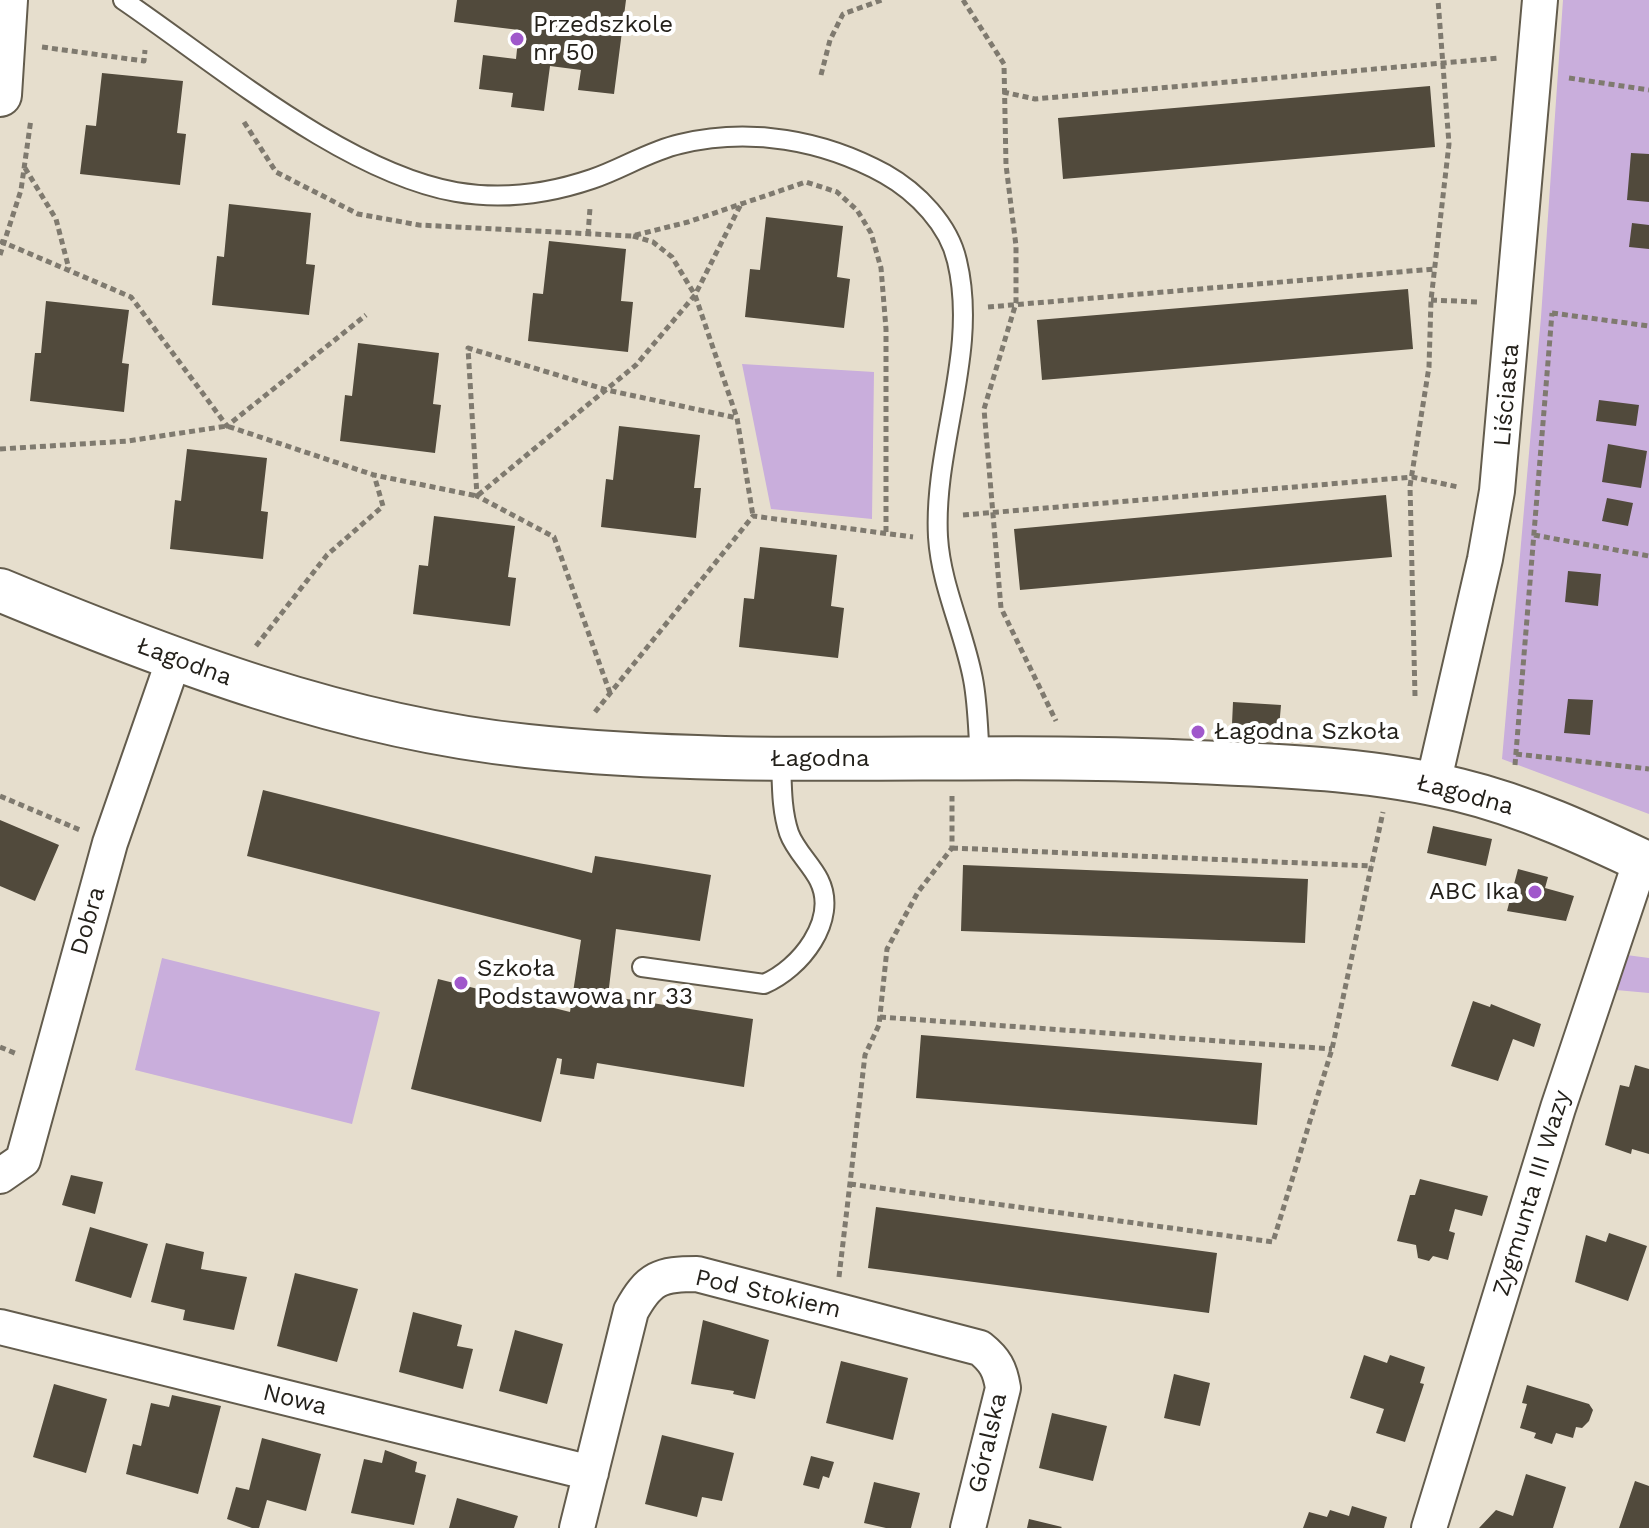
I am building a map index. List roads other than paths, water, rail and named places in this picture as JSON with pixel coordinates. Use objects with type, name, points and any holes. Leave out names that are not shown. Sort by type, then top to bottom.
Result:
[{"type":"street","points":[[6,0],[16,101]]},
{"type":"street","name":"Liściasta","points":[[1433,784],[1497,491],[1540,0]]},
{"type":"street","name":"Łagodna","points":[[0,590],[231,679],[389,722],[481,740],[613,753],[781,759],[980,759],[1067,735],[1433,784],[1523,810],[1645,862]]},
{"type":"street","name":"Dobra","points":[[0,1176],[23,1160],[110,843],[174,659]]},
{"type":"street","name":"Zygmunta III Wazy","points":[[1429,1528],[1558,1108],[1645,862]]},
{"type":"street","name":"Pod Stokiem","points":[[577,1528],[631,1311],[644,1287],[668,1274],[697,1274],[980,1348],[993,1358]]},
{"type":"street","name":"Nowa","points":[[0,1327],[591,1473]]},
{"type":"street","name":"Góralska","points":[[968,1528],[1003,1388],[1001,1373],[993,1358]]},
{"type":"lane","points":[[123,0],[354,155],[402,177],[454,191],[507,195],[540,193],[594,178],[680,144],[755,137],[791,140],[858,159],[893,178],[924,205],[948,234],[961,284],[959,361],[943,464],[938,540],[973,678],[980,759]]},
{"type":"lane","points":[[642,967],[764,984],[778,979],[816,935],[826,913],[821,882],[790,835],[782,797],[781,759]]},
{"type":"place","name":"Przedszkole nr 50","points":[[517,39]]},
{"type":"place","name":"Łagodna Szkoła","points":[[1198,732]]},
{"type":"place","name":"ABC Ika","points":[[1535,892]]},
{"type":"place","name":"Szkoła Podstawowa nr 33","points":[[461,983]]}]
